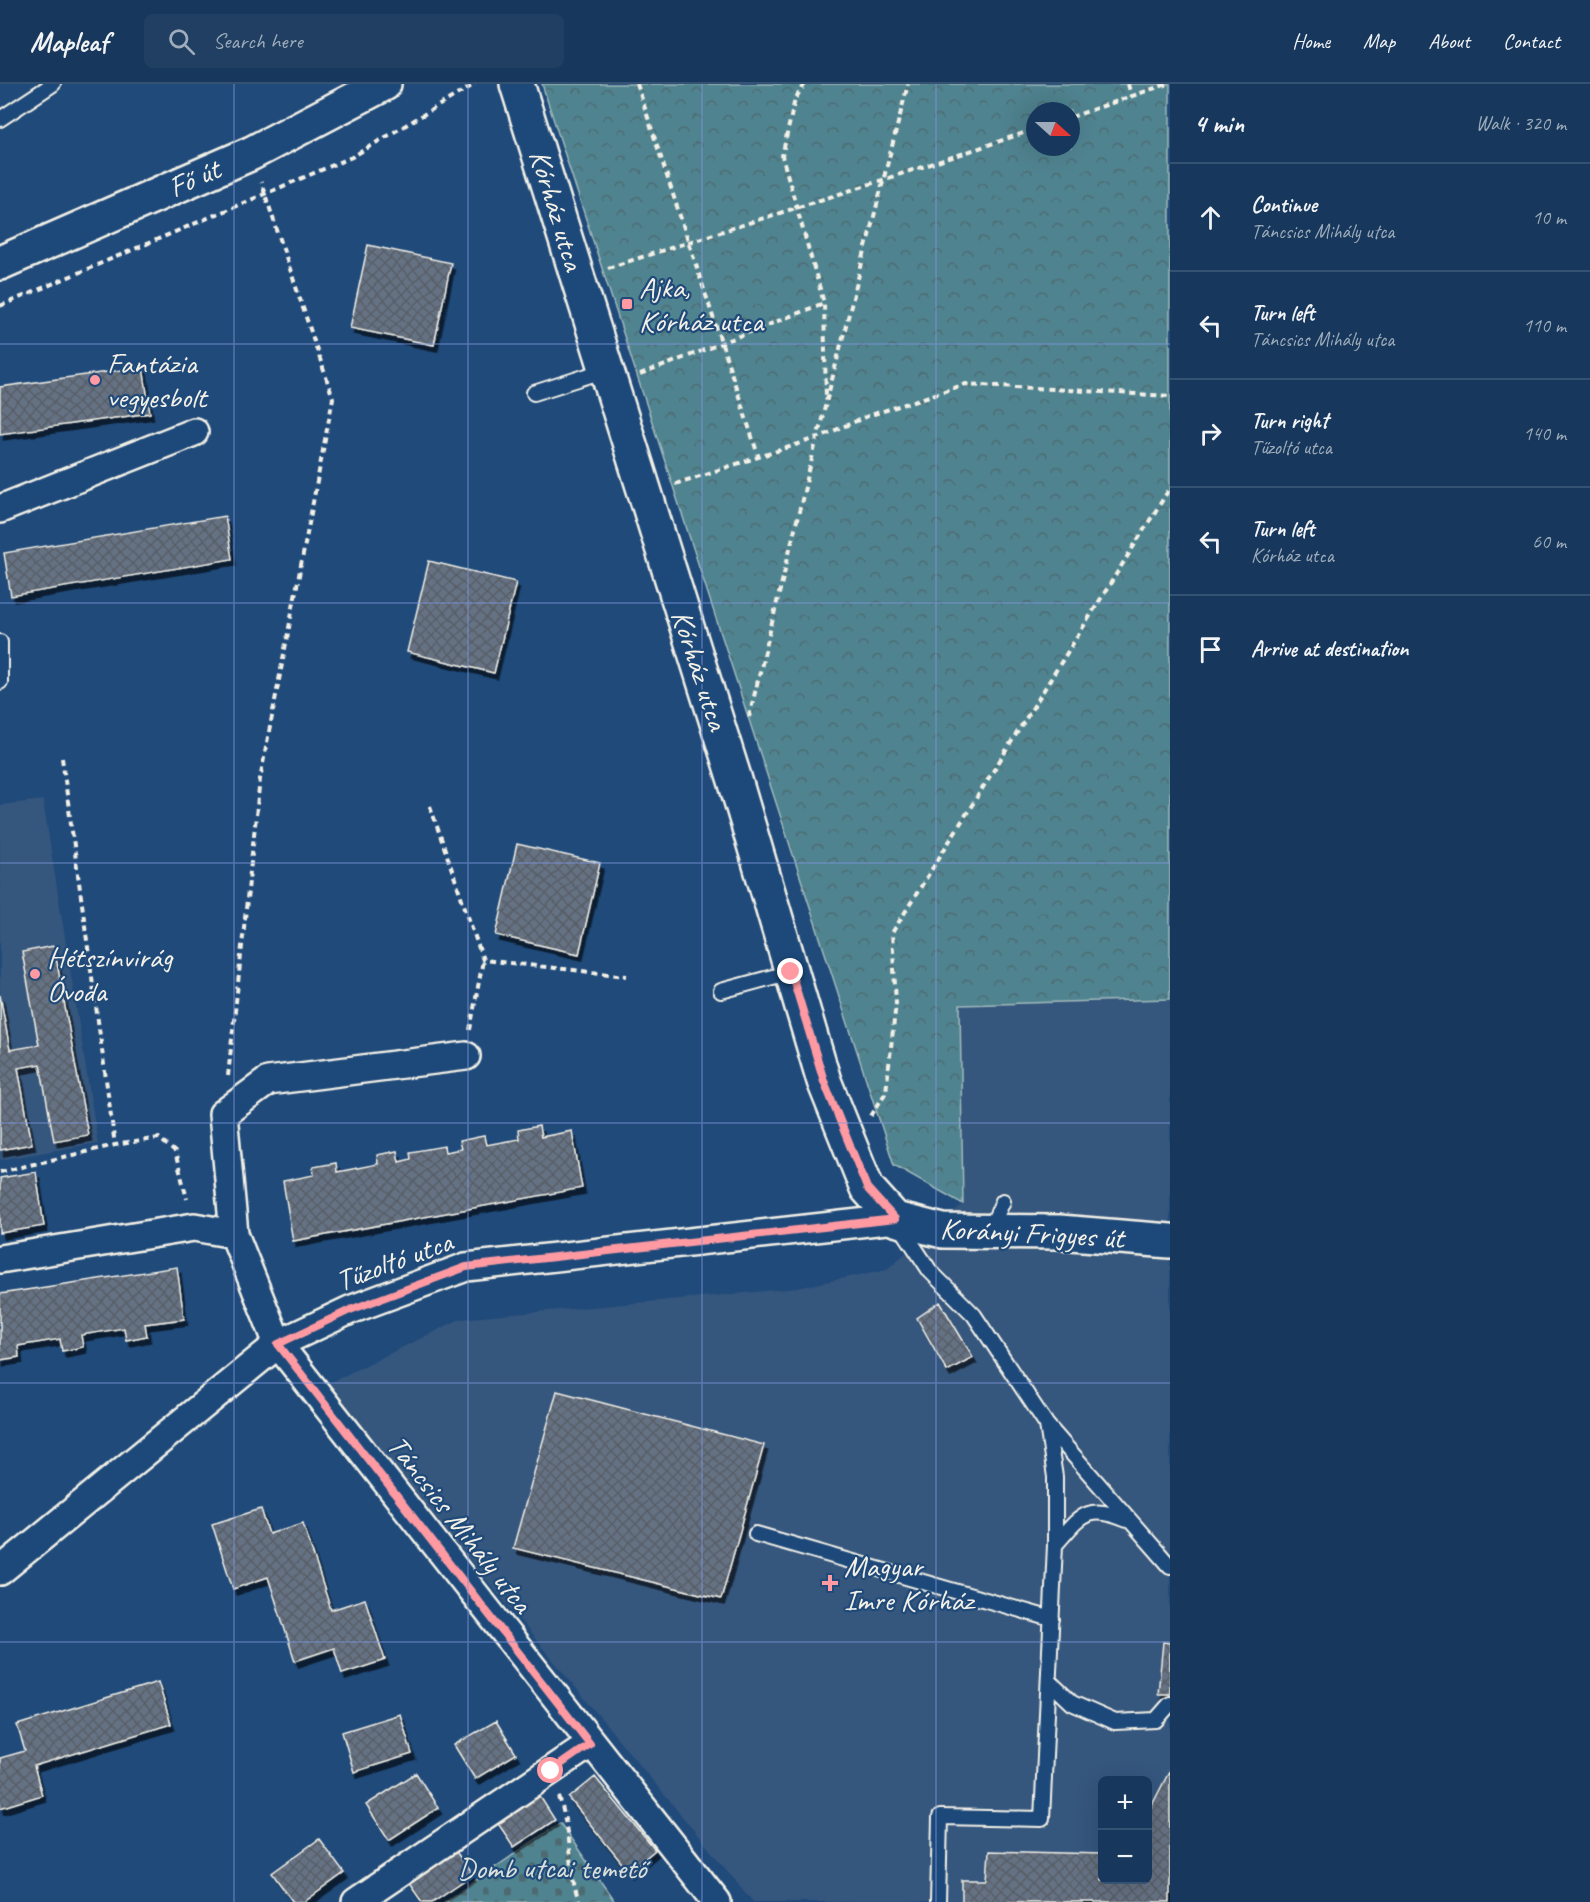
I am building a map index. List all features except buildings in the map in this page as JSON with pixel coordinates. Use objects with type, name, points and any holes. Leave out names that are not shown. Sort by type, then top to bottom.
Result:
[{"type":"main road","name":"Fő út","points":[[0,263],[252,153],[384,84]]},
{"type":"main road","name":"Kórház utca","points":[[517,84],[734,777],[824,1081],[867,1188],[895,1219]]},
{"type":"main road","name":"Korányi Frigyes út","points":[[895,1219],[943,1232],[1059,1232],[1170,1241]]},
{"type":"street","points":[[0,509],[194,432]]},
{"type":"street","points":[[0,1259],[194,1227],[234,1234],[224,1114],[268,1081],[466,1056]]},
{"type":"street","name":"Tűzoltó utca","points":[[0,1571],[278,1344],[350,1310],[466,1267],[895,1219]]},
{"type":"street","name":"Táncsics Mihály utca","points":[[234,1234],[278,1344],[590,1744],[717,1902]]},
{"type":"street","points":[[356,1902],[590,1744]]},
{"type":"lane","points":[[0,119],[53,84]]},
{"type":"lane","points":[[534,393],[609,378]]},
{"type":"lane","points":[[0,642],[0,682]]},
{"type":"lane","points":[[721,991],[791,972]]},
{"type":"lane","points":[[989,1232],[1003,1201]]},
{"type":"lane","points":[[895,1219],[930,1271],[974,1315],[1047,1425],[1168,1563]]},
{"type":"lane","points":[[938,1902],[940,1817],[1042,1819],[1055,1545],[1055,1477],[1047,1425]]},
{"type":"lane","points":[[1055,1545],[1081,1516],[1106,1511],[1132,1522]]},
{"type":"lane","points":[[756,1534],[1052,1619]]},
{"type":"lane","points":[[1050,1682],[1072,1703],[1115,1722],[1156,1720],[1170,1704]]},
{"type":"path","points":[[0,306],[352,157],[475,84]]},
{"type":"path","points":[[637,84],[758,455]]},
{"type":"path","points":[[805,84],[795,99],[782,156],[824,303],[826,405]]},
{"type":"path","points":[[748,721],[817,438],[909,84]]},
{"type":"path","points":[[1128,84],[1131,96]]},
{"type":"path","points":[[1080,114],[1167,84]]},
{"type":"path","points":[[578,278],[796,206],[884,181],[1026,132]]},
{"type":"path","points":[[224,1114],[260,779],[333,398],[252,153]]},
{"type":"path","points":[[609,378],[721,344],[824,303]]},
{"type":"path","points":[[644,494],[758,455],[817,438],[868,416],[966,384],[1170,396]]},
{"type":"path","points":[[852,1147],[886,1092],[896,1003],[891,933],[1170,488]]},
{"type":"path","points":[[62,758],[115,1145]]},
{"type":"path","points":[[430,806],[483,960],[466,1056]]},
{"type":"path","points":[[483,960],[627,976]]},
{"type":"path","points":[[0,1172],[115,1145],[159,1138],[175,1152],[194,1227]]},
{"type":"path","points":[[551,1771],[568,1823],[566,1845],[579,1902]]},
{"type":"shaded area","name":"Hétszínvirág Óvoda","points":[[43,800],[98,1143],[0,1160],[0,805]]},
{"type":"shaded area","name":"Magyar Imre Kórház","points":[[1170,999],[1170,1902],[753,1902],[325,1385],[460,1319],[797,1288],[887,1269],[963,1204],[960,1005]]},
{"type":"green space","points":[[542,84],[1170,84],[1170,999],[960,1005],[963,1204],[894,1165]]},
{"type":"green space","name":"Domb utcai temető","points":[[560,1823],[615,1902],[444,1902]]},
{"type":"place","name":"Ajka, Kórház utca","points":[[627,304]]},
{"type":"place","name":"Fantázia vegyesbolt","points":[[95,380]]},
{"type":"place","name":"Hétszínvirág Óvoda","points":[[35,974]]},
{"type":"place","name":"Magyar Imre Kórház","points":[[830,1583]]},
{"type":"route","points":[[551,1771],[590,1744],[278,1344],[350,1310],[466,1267],[895,1219],[867,1188],[824,1081],[791,972]]}]
